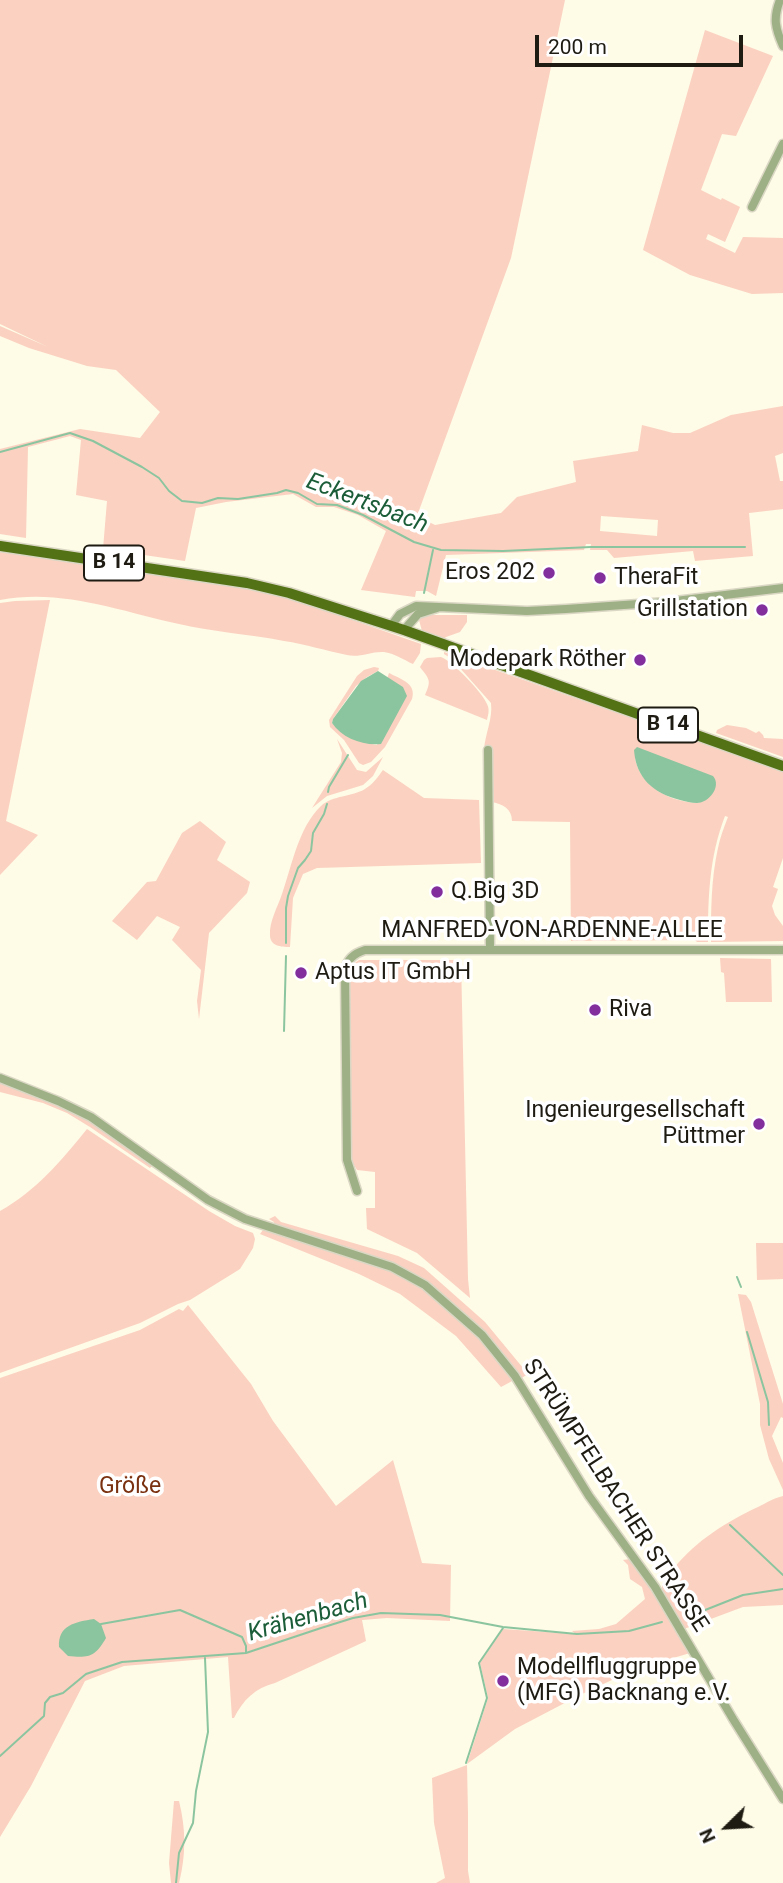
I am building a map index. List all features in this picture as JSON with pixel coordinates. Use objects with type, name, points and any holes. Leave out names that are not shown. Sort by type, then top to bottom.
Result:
[{"type":"main road","name":"B 14","points":[[0,546],[247,583],[306,598],[783,766]]},
{"type":"street","points":[[780,0],[774,19],[783,46]]},
{"type":"street","points":[[752,208],[783,144]]},
{"type":"street","points":[[391,626],[400,614],[410,607],[527,611],[606,607],[783,588]]},
{"type":"street","points":[[404,631],[418,614],[443,607]]},
{"type":"street","points":[[488,750],[490,950]]},
{"type":"street","name":"MANFRED-VON-ARDENNE-ALLEE","points":[[357,1191],[347,1160],[345,970],[354,955],[365,950],[783,950]]},
{"type":"street","name":"STRÜMPFELBACHER STRASSE","points":[[0,1078],[91,1117],[208,1200],[245,1219],[407,1274],[425,1285],[482,1335],[515,1376],[589,1496],[655,1587],[783,1799]]},
{"type":"green space","points":[[0,0],[565,0],[511,258],[417,516],[435,525],[501,513],[517,497],[576,482],[573,461],[638,451],[642,425],[673,433],[690,433],[731,415],[783,406],[783,453],[775,456],[780,481],[783,481],[783,509],[749,513],[753,556],[695,561],[693,551],[614,558],[607,550],[590,550],[591,544],[586,544],[584,550],[446,555],[436,596],[427,591],[416,591],[415,597],[361,590],[386,531],[358,515],[334,507],[316,507],[293,494],[196,508],[185,561],[103,549],[107,501],[76,495],[81,440],[70,436],[28,447],[26,538],[0,534],[0,449],[80,429],[140,438],[160,412],[116,370],[87,366],[29,348],[0,336],[0,326],[48,347],[0,324]],"holes":[[[601,516],[658,520],[657,536],[600,531]]]},
{"type":"green space","points":[[705,30],[773,56],[736,136],[722,134],[701,190],[740,207],[725,242],[708,234],[706,239],[735,253],[743,237],[783,238],[783,293],[752,294],[690,275],[643,250]]},
{"type":"green space","points":[[0,552],[219,583],[287,597],[421,644],[420,653],[413,664],[388,653],[347,655],[292,642],[192,627],[68,599],[23,597],[0,600]]},
{"type":"green space","points":[[50,600],[6,821],[38,835],[0,875],[0,603]]},
{"type":"green space","points":[[425,615],[467,615],[467,622],[460,632],[444,639],[422,631],[419,620]]},
{"type":"green space","points":[[444,654],[783,771],[783,858],[773,887],[778,889],[772,906],[783,926],[783,941],[711,942],[714,871],[728,817],[725,816],[713,862],[708,942],[571,941],[570,822],[512,821],[506,808],[492,802],[491,750],[484,750],[491,703],[452,659]],"holes":[[[635,758],[700,803],[679,800],[650,785],[643,777]]]},
{"type":"green space","points":[[441,657],[459,670],[484,699],[488,708],[487,720],[425,695],[428,680],[420,667],[427,658]]},
{"type":"green space","points":[[374,667],[379,668],[378,671],[356,686],[333,719],[332,723],[342,732],[377,745],[403,688],[387,679],[389,673],[410,685],[413,694],[385,747],[371,762],[363,765],[330,727],[329,720],[357,676]]},
{"type":"green space","points":[[727,725],[746,728],[756,733],[759,731],[764,738],[783,739],[783,757],[716,733]]},
{"type":"green space","points":[[337,739],[357,770],[366,772],[383,757],[373,776],[363,785],[327,796],[312,808],[341,762],[342,753]]},
{"type":"green space","points":[[383,770],[424,798],[479,800],[481,863],[317,868],[303,874],[293,898],[290,947],[274,944],[270,939],[272,919],[297,848],[313,815],[326,802],[365,789]]},
{"type":"green space","points":[[200,821],[226,842],[217,860],[250,882],[247,893],[209,933],[199,1019],[197,1001],[201,970],[172,940],[180,927],[157,916],[137,940],[112,921],[147,882],[156,881],[182,833]]},
{"type":"green space","points":[[720,958],[771,959],[772,1002],[726,1002]]},
{"type":"green space","points":[[359,960],[461,960],[470,1298],[417,1253],[367,1229],[366,1208],[375,1208],[375,1172],[357,1170],[351,1160],[350,976],[353,964]]},
{"type":"green space","points":[[0,1082],[78,1112],[154,1164],[150,1168],[67,1113],[43,1103],[0,1092]]},
{"type":"green space","points":[[87,1129],[209,1211],[253,1233],[253,1248],[240,1269],[190,1300],[140,1323],[0,1373],[0,1211],[36,1185],[58,1164]]},
{"type":"green space","points":[[275,1216],[281,1222],[398,1256],[424,1268],[485,1322],[528,1374],[520,1379],[499,1349],[477,1326],[405,1269],[274,1226],[274,1222],[269,1219]]},
{"type":"green space","points":[[263,1230],[382,1267],[407,1278],[431,1294],[475,1333],[514,1380],[501,1387],[456,1336],[400,1294],[359,1274],[260,1234]]},
{"type":"green space","points":[[756,1243],[783,1243],[783,1279],[757,1280]]},
{"type":"green space","points":[[738,1294],[746,1295],[751,1302],[783,1404],[783,1418],[781,1417],[772,1436],[783,1463],[783,1490],[769,1459],[760,1425],[760,1404]]},
{"type":"green space","name":"Größe","points":[[188,1305],[251,1384],[273,1421],[336,1506],[393,1460],[422,1563],[451,1565],[450,1621],[387,1618],[362,1620],[366,1641],[261,1688],[246,1700],[234,1718],[228,1657],[124,1666],[85,1681],[31,1786],[0,1837],[0,1378],[140,1330],[179,1309],[183,1311]]},
{"type":"green space","points":[[783,1496],[783,1605],[743,1607],[684,1629],[662,1590],[667,1576],[692,1549],[723,1526]]},
{"type":"green space","points":[[630,1559],[654,1591],[690,1653],[633,1670],[580,1695],[515,1729],[467,1764],[488,1698],[480,1663],[503,1629],[576,1634],[572,1631],[599,1629],[616,1624],[645,1599],[642,1587],[630,1579],[628,1565],[623,1560]]},
{"type":"green space","points":[[467,1765],[470,1883],[436,1883],[445,1878],[434,1823],[432,1778]]},
{"type":"green space","points":[[174,1801],[179,1801],[184,1832],[179,1883],[171,1883],[169,1863]]},
{"type":"shaded area","points":[[378,671],[403,687],[407,696],[381,744],[367,744],[347,737],[332,723],[361,681]]},
{"type":"shaded area","points":[[637,747],[713,776],[716,784],[713,793],[706,800],[697,803],[662,793],[648,783],[638,769],[634,750]]},
{"type":"shaded area","points":[[94,1619],[101,1624],[106,1638],[102,1644],[91,1655],[68,1656],[59,1647],[61,1634],[74,1623]]},
{"type":"waterway","name":"Eckertsbach","points":[[0,452],[70,433],[93,441],[142,467],[159,478],[169,491],[182,501],[202,503],[218,498],[238,499],[286,490],[298,493],[317,504],[337,505],[363,515],[414,542],[441,550],[745,547]]},
{"type":"waterway","points":[[424,593],[433,550]]},
{"type":"waterway","points":[[328,792],[348,755]]},
{"type":"waterway","points":[[286,943],[288,896],[298,868],[311,851],[313,833],[327,804]]},
{"type":"waterway","points":[[284,1031],[286,956]]},
{"type":"waterway","points":[[737,1277],[741,1287]]},
{"type":"waterway","points":[[747,1332],[768,1402],[769,1425]]},
{"type":"waterway","points":[[730,1525],[783,1575]]},
{"type":"waterway","name":"Krähenbach","points":[[690,1616],[743,1595],[783,1589]]},
{"type":"waterway","points":[[101,1624],[180,1610],[242,1637],[246,1652]]},
{"type":"waterway","name":"Krähenbach","points":[[0,1756],[44,1716],[45,1703],[50,1697],[63,1693],[86,1674],[122,1662],[246,1653],[353,1618],[381,1613],[440,1615],[503,1627],[577,1634],[629,1631],[662,1622]]},
{"type":"waterway","points":[[466,1763],[487,1698],[479,1663],[503,1628]]},
{"type":"waterway","points":[[176,1883],[179,1853],[193,1823],[196,1791],[208,1732],[205,1658]]},
{"type":"place","name":"Eros 202","points":[[549,573]]},
{"type":"place","name":"TheraFit","points":[[600,578]]},
{"type":"place","name":"Grillstation","points":[[762,610]]},
{"type":"place","name":"Modepark Röther","points":[[640,660]]},
{"type":"place","name":"Q.Big 3D","points":[[437,892]]},
{"type":"place","name":"Aptus IT GmbH","points":[[301,973]]},
{"type":"place","name":"Riva","points":[[595,1010]]},
{"type":"place","name":"Ingenieurgesellschaft Püttmer","points":[[759,1124]]},
{"type":"place","name":"Modellfluggruppe (MFG) Backnang e.V.","points":[[503,1681]]}]
